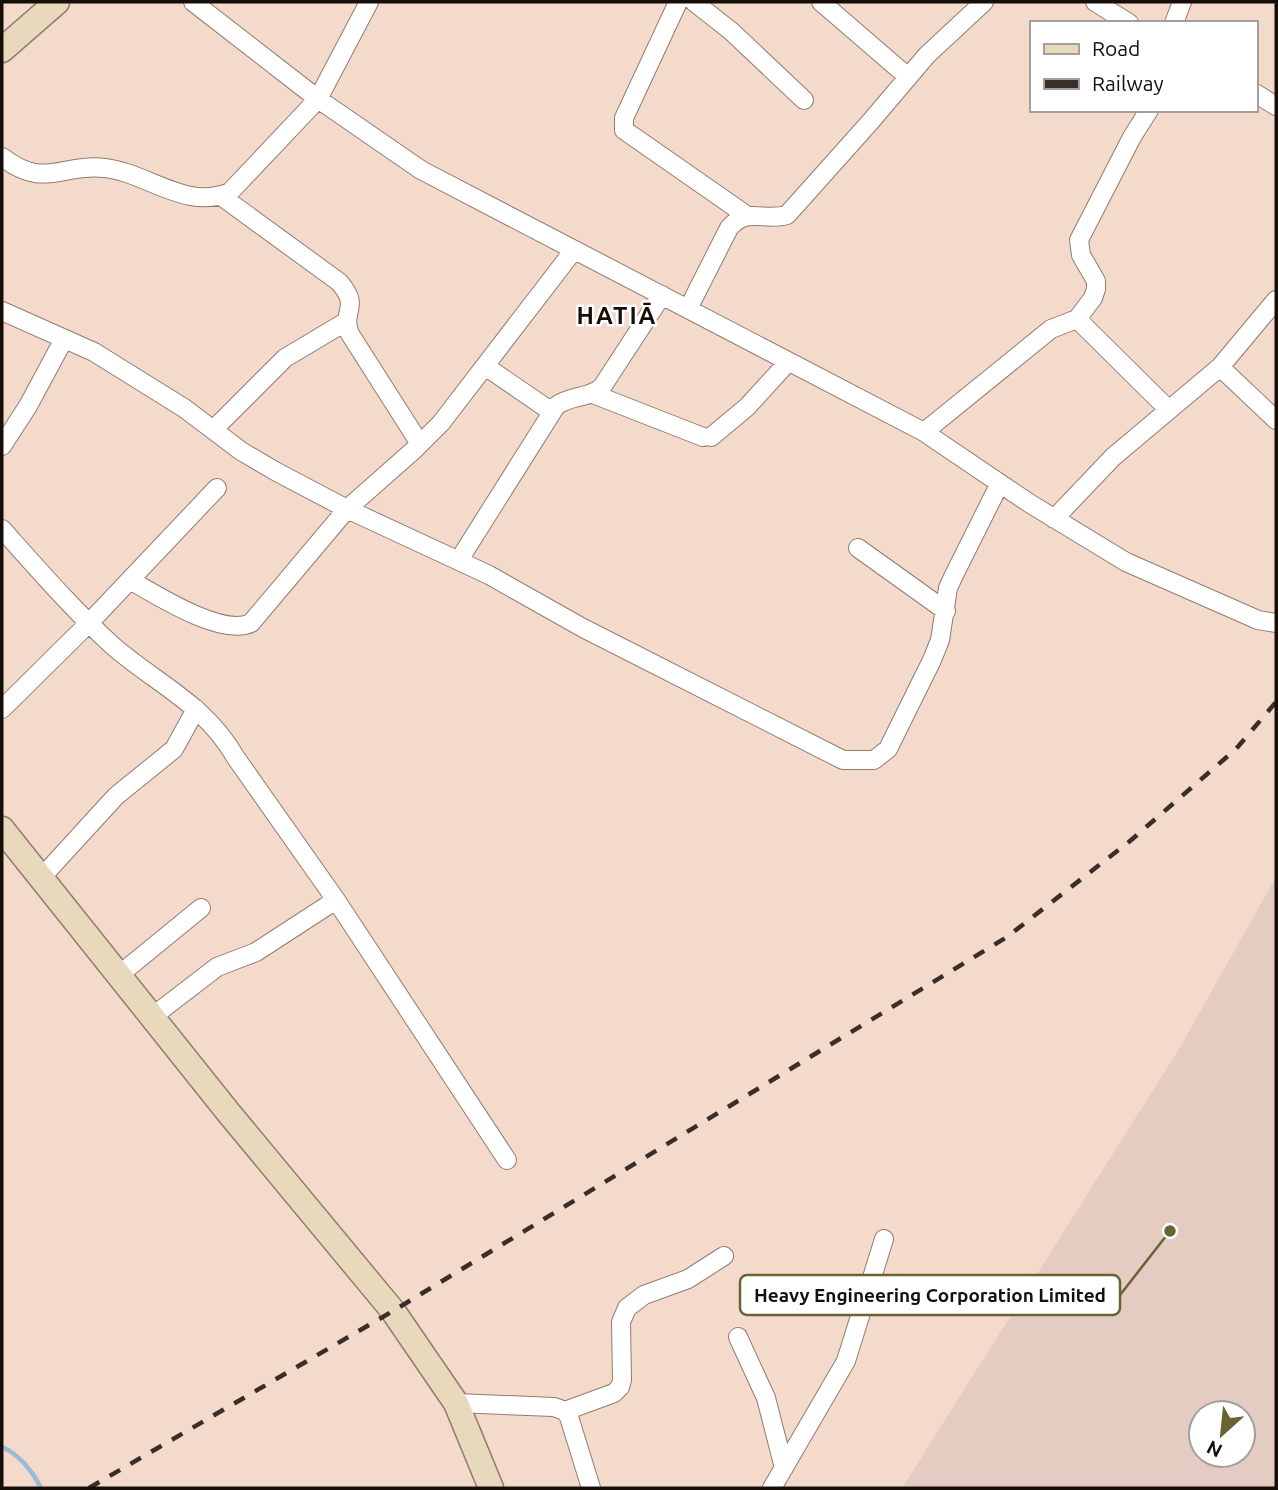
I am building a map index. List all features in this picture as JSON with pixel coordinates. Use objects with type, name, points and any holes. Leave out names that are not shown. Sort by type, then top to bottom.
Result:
[{"type":"street","points":[[2,50],[57,2]]},
{"type":"street","points":[[193,2],[318,99],[421,170],[924,432],[1054,519],[1126,562],[1258,620],[1276,623]]},
{"type":"street","points":[[2,157],[16,168],[35,174],[105,168],[127,173],[189,197],[221,196],[230,192],[318,99],[369,2]]},
{"type":"street","points":[[678,2],[624,118],[624,130],[746,215],[778,218],[787,215],[927,55],[984,2]]},
{"type":"street","points":[[694,2],[731,31],[804,100]]},
{"type":"street","points":[[821,2],[908,77]]},
{"type":"street","points":[[1095,2],[1126,21]]},
{"type":"street","points":[[1175,21],[1182,2]]},
{"type":"street","points":[[1257,94],[1276,106]]},
{"type":"street","points":[[924,432],[1051,329],[1077,319],[1093,298],[1096,281],[1081,254],[1079,240],[1148,112]]},
{"type":"street","points":[[221,196],[340,282],[350,294],[346,326],[354,343],[420,444]]},
{"type":"street","points":[[688,309],[730,228],[736,220],[746,215]]},
{"type":"street","points":[[130,580],[202,618],[232,626],[251,623],[347,509],[440,424],[574,250]]},
{"type":"street","points":[[593,394],[609,376],[663,295]]},
{"type":"street","points":[[1054,519],[1113,457],[1220,366],[1276,300]]},
{"type":"street","points":[[2,311],[103,358],[184,408],[241,451],[275,471],[347,509],[459,560],[583,628],[831,754],[851,761],[874,760],[888,749],[932,660],[946,611],[948,588],[1000,483]]},
{"type":"street","points":[[1077,319],[1168,409]]},
{"type":"street","points":[[213,430],[285,358],[347,320]]},
{"type":"street","points":[[2,446],[28,406],[64,339]]},
{"type":"street","points":[[459,560],[552,412],[564,400],[593,394],[707,437],[747,407],[788,362]]},
{"type":"street","points":[[485,366],[552,412]]},
{"type":"street","points":[[1220,366],[1276,419]]},
{"type":"street","points":[[2,709],[90,622],[217,488]]},
{"type":"street","points":[[2,529],[113,645],[196,709],[223,735],[236,758],[336,900],[507,1160]]},
{"type":"street","points":[[858,548],[946,611]]},
{"type":"street","points":[[41,878],[116,796],[174,749],[196,709]]},
{"type":"street","points":[[2,829],[393,1311],[456,1403],[491,1488]]},
{"type":"street","points":[[152,1017],[217,967],[256,952],[336,900]]},
{"type":"street","points":[[119,975],[201,908]]},
{"type":"street","points":[[772,1488],[846,1361],[884,1239]]},
{"type":"street","points":[[565,1411],[614,1393],[620,1387],[621,1322],[627,1308],[644,1295],[688,1279],[724,1255]]},
{"type":"street","points":[[738,1337],[766,1398],[784,1468]]},
{"type":"street","points":[[456,1403],[554,1407],[565,1411],[591,1488]]},
{"type":"shaded area","points":[[1276,877],[1276,1488],[902,1488],[1179,1049]]},
{"type":"waterway","points":[[2,1447],[25,1464],[41,1488]]},
{"type":"railway","points":[[89,1488],[393,1311],[1007,937],[1130,841],[1236,749],[1276,702]]},
{"type":"place","name":"Heavy Engineering Corporation Limited","points":[[1170,1231]]},
{"type":"district","name":"HATIĀ","points":[[617,316]]}]
